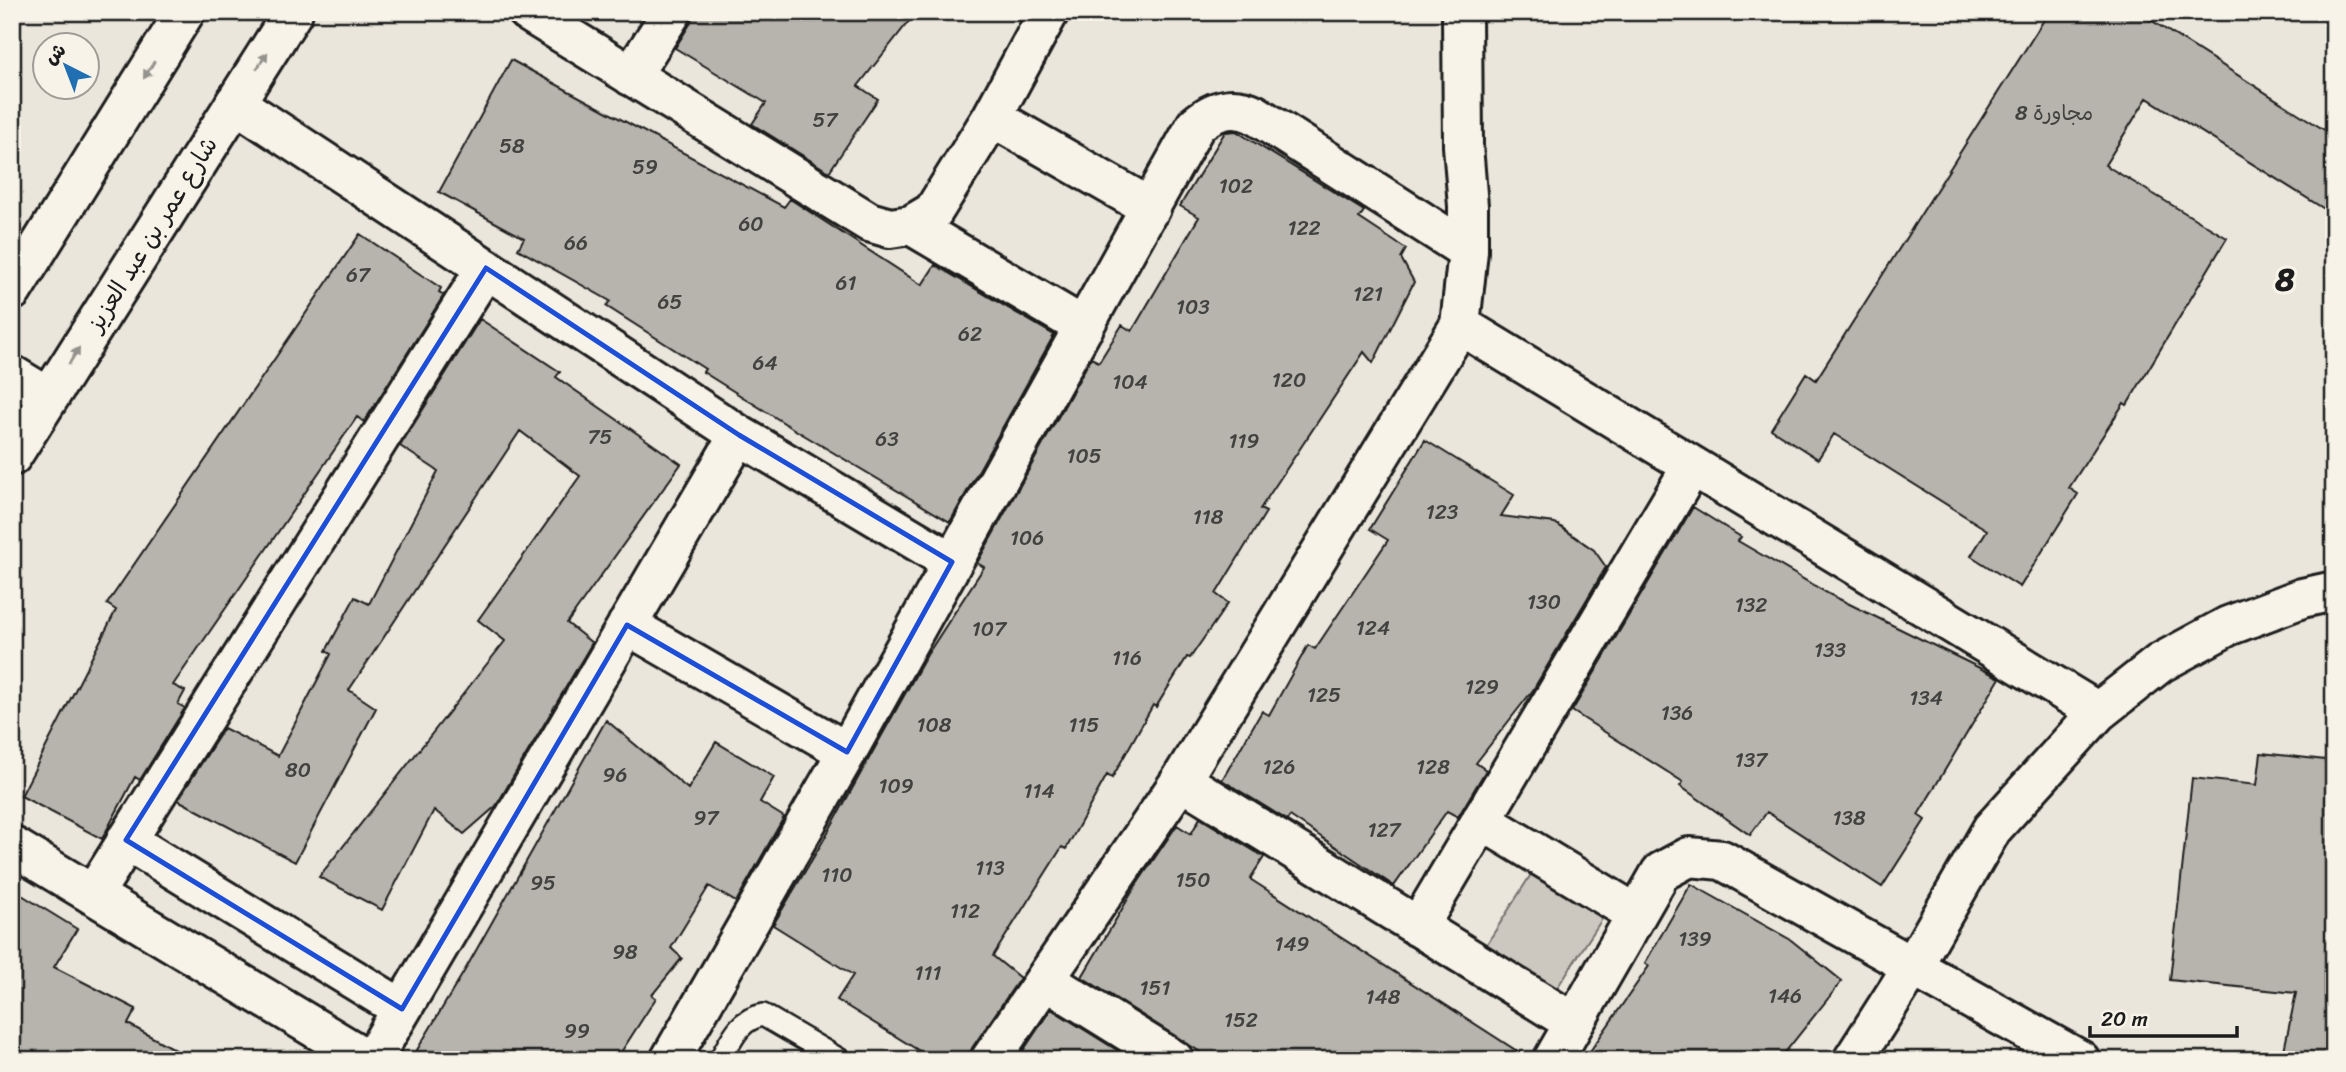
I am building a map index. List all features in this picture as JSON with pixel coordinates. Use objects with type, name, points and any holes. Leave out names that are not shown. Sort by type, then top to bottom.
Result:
[{"type":"street","points":[[12,291],[185,12]]},
{"type":"street","name":"شارع عمر بن عبد العزيز","points":[[12,456],[293,12]]},
{"type":"street","points":[[528,12],[869,222],[890,228],[911,225],[933,212],[992,117],[1049,12]]},
{"type":"street","points":[[631,76],[672,12]]},
{"type":"street","points":[[989,1060],[1181,780],[1460,325],[1468,251],[1468,206],[1463,146],[1462,12]]},
{"type":"street","points":[[235,103],[739,435],[952,562]]},
{"type":"street","points":[[670,1060],[847,752],[1196,125],[1206,116],[1220,110],[1245,110],[1468,251]]},
{"type":"street","points":[[992,117],[1151,208]]},
{"type":"street","points":[[911,225],[1084,327]]},
{"type":"street","points":[[93,895],[486,268]]},
{"type":"street","points":[[1460,325],[2098,712]]},
{"type":"street","points":[[12,374],[48,397]]},
{"type":"street","points":[[12,846],[370,1060],[739,435]]},
{"type":"street","points":[[1418,927],[1692,466]]},
{"type":"street","points":[[1853,1060],[1913,966],[1992,829],[2098,712],[2160,663],[2228,626],[2301,598],[2334,591]]},
{"type":"street","points":[[627,625],[847,752]]},
{"type":"street","points":[[1181,780],[1574,1023]]},
{"type":"street","points":[[1481,820],[1636,914]]},
{"type":"street","points":[[126,840],[402,1009]]},
{"type":"street","points":[[1553,1060],[1661,872],[1689,856],[1721,860],[2080,1060]]},
{"type":"street","points":[[1045,980],[1174,1060]]},
{"type":"lane","points":[[720,1060],[739,1027],[749,1017],[763,1015],[841,1060]]},
{"type":"highlighted area","points":[[486,268],[739,435],[952,562],[847,752],[627,625],[402,1009],[126,840]]},
{"type":"shaded area","points":[[1535,868],[1606,913],[1555,991],[1485,947]]},
{"type":"building","points":[[694,12],[916,12],[858,86],[878,99],[829,172],[752,124],[766,103],[675,48]]},
{"type":"building","points":[[2049,12],[2138,12],[2334,136],[2334,215],[2147,98],[2105,165],[2227,238],[2127,405],[2124,403],[2069,488],[2078,494],[2020,587],[1971,556],[1987,530],[1834,434],[1818,459],[1771,429],[1806,373],[1816,380]]},
{"type":"building","points":[[511,60],[784,207],[790,199],[922,285],[935,265],[1054,335],[950,522],[703,372],[705,369],[606,306],[610,301],[518,249],[524,238],[439,192]]},
{"type":"building","points":[[1236,131],[1364,211],[1359,218],[1406,249],[1401,258],[1414,282],[1373,363],[1364,352],[1260,509],[1266,512],[1216,594],[1228,603],[1190,658],[1187,657],[1156,707],[1153,705],[1112,778],[1107,775],[1066,849],[1062,847],[993,956],[1020,978],[972,1048],[968,1060],[934,1060],[837,1000],[853,975],[773,925],[925,658],[984,567],[977,563],[1091,358],[1099,362],[1122,325],[1132,331],[1199,217],[1180,206],[1225,132]]},
{"type":"building","points":[[360,234],[441,288],[439,292],[444,295],[364,422],[357,417],[173,685],[185,691],[178,704],[185,708],[140,780],[135,777],[102,839],[21,796],[116,610],[107,604]]},
{"type":"building","points":[[480,319],[560,372],[556,377],[681,464],[567,623],[592,643],[496,806],[464,834],[434,810],[382,910],[319,877],[505,641],[478,620],[580,476],[520,431],[349,690],[376,708],[295,862],[178,800],[224,728],[278,756],[331,654],[326,651],[355,597],[369,604],[438,471],[400,446]]},
{"type":"building","points":[[1425,440],[1514,495],[1501,516],[1555,523],[1594,550],[1606,567],[1533,690],[1476,763],[1486,770],[1458,817],[1447,811],[1394,886],[1290,816],[1287,820],[1222,780],[1262,711],[1269,715],[1308,645],[1315,649],[1388,540],[1370,529]]},
{"type":"building","points":[[1693,507],[1741,537],[1738,541],[1829,594],[2000,678],[1918,815],[1925,820],[1882,887],[1767,812],[1750,835],[1680,786],[1683,782],[1572,711]]},
{"type":"building","points":[[606,720],[688,789],[716,742],[774,777],[760,802],[784,817],[736,902],[709,886],[671,948],[682,958],[652,995],[656,998],[616,1060],[411,1060],[465,970]]},
{"type":"building","points":[[2261,753],[2334,761],[2334,1060],[2282,1060],[2296,993],[2170,980],[2192,778],[2257,785]]},
{"type":"building","points":[[1200,818],[1264,857],[1250,879],[1531,1060],[1213,1060],[1082,977],[1135,887],[1177,825],[1191,834]]},
{"type":"building","points":[[1691,884],[1791,940],[1842,981],[1779,1060],[1584,1060],[1649,966],[1645,963]]},
{"type":"building","points":[[12,889],[77,929],[54,967],[136,1009],[128,1024],[194,1060],[12,1060]]},
{"type":"building","points":[[1051,1009],[1120,1052],[1115,1060],[1017,1060]]},
{"type":"district","name":"8","points":[[2286,279]]}]
